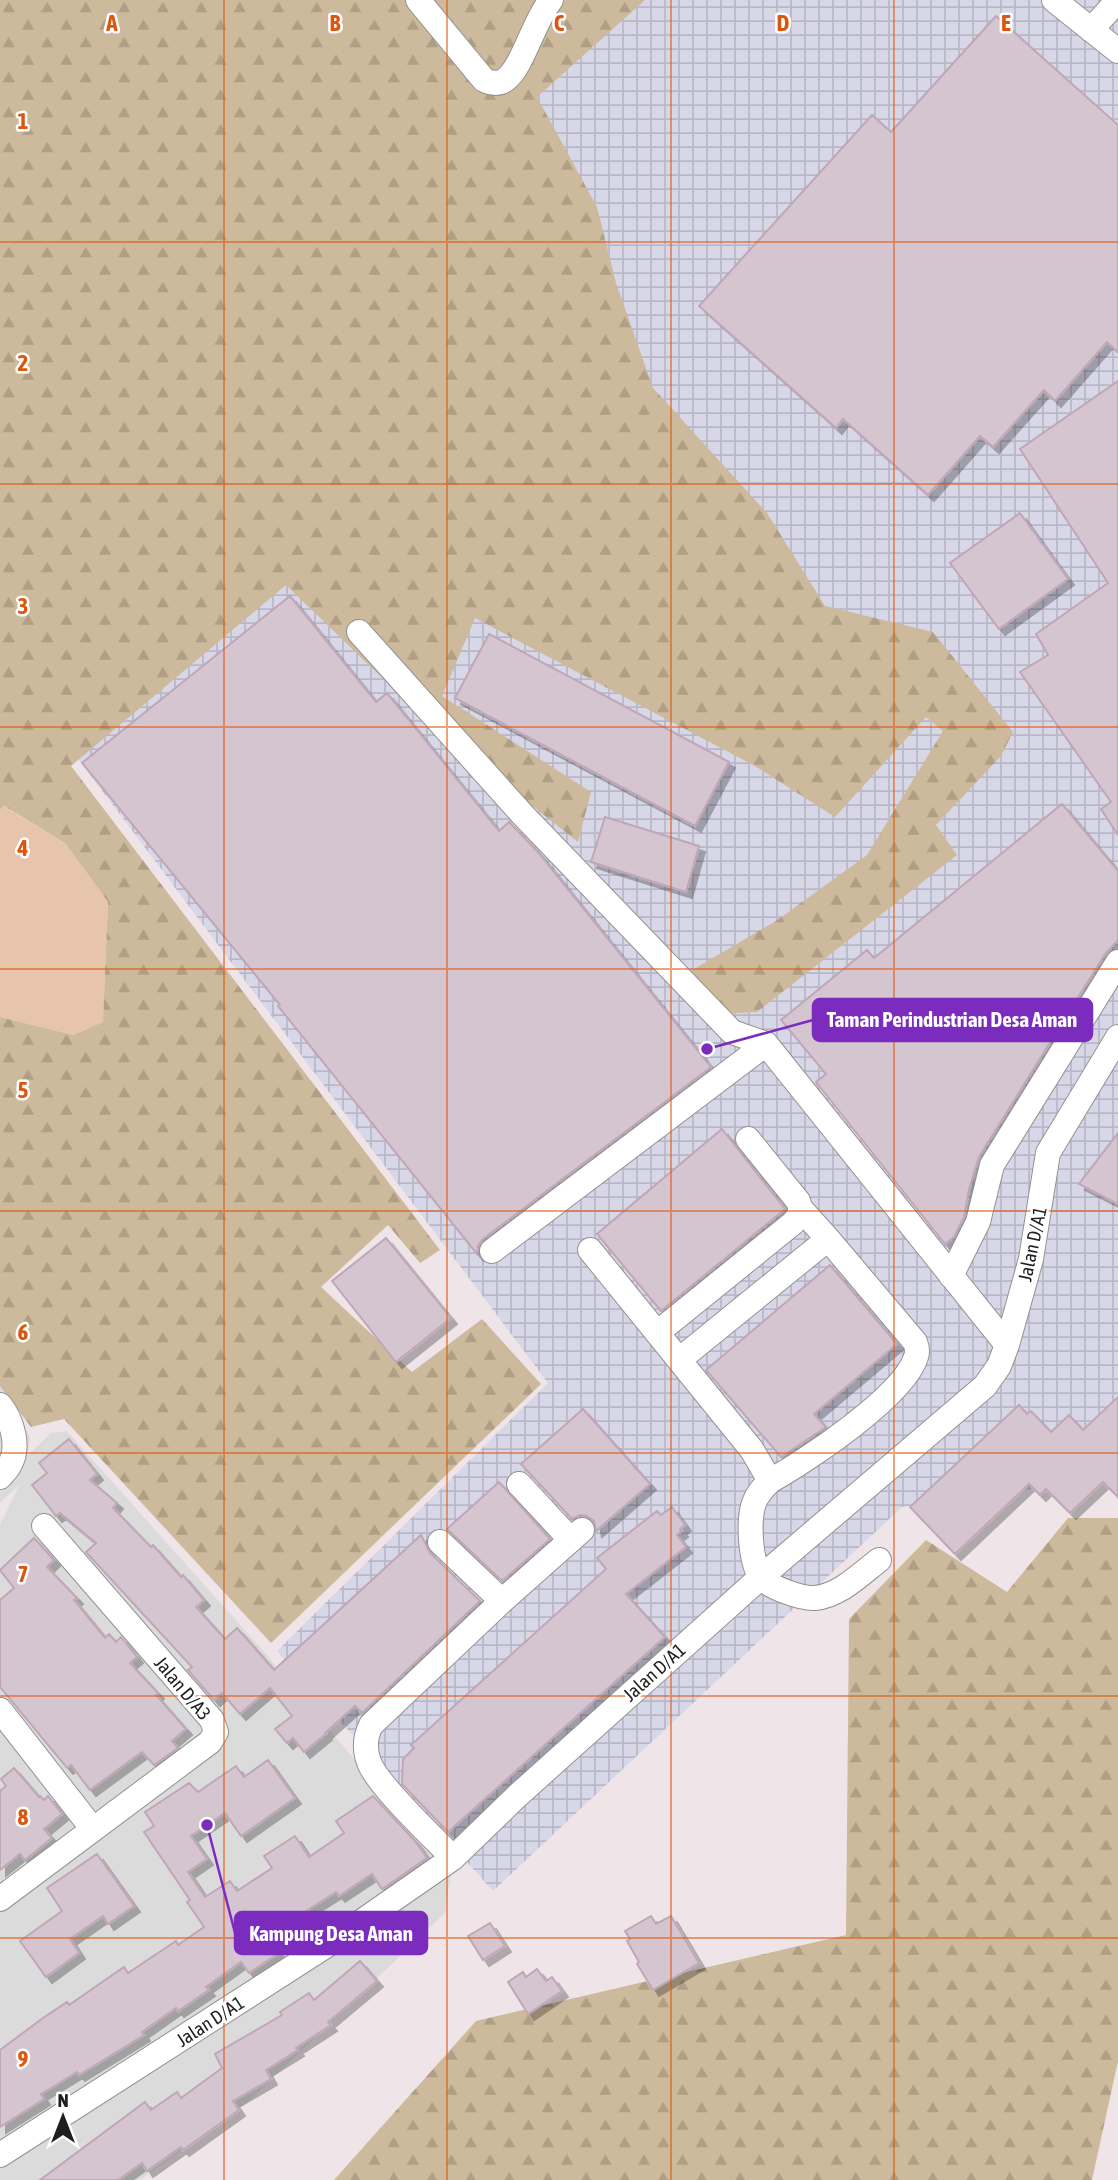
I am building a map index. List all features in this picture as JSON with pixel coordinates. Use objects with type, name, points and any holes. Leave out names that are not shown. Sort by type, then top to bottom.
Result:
[{"type":"street","points":[[418,0],[484,80],[494,84],[505,80],[514,69],[539,17],[551,0]]},
{"type":"street","points":[[1054,0],[1118,51]]},
{"type":"street","points":[[1091,30],[1118,0]]},
{"type":"street","points":[[359,632],[522,814],[732,1032],[766,1044],[1007,1345]]},
{"type":"street","points":[[951,1276],[978,1222],[992,1164],[1118,962]]},
{"type":"street","name":"Jalan D/A1","points":[[0,2155],[335,1940],[453,1858],[517,1796],[761,1577],[985,1385],[999,1366],[1007,1345],[1031,1259],[1048,1153],[1118,1037]]},
{"type":"street","points":[[492,1251],[766,1044]]},
{"type":"street","points":[[748,1139],[798,1201],[801,1209],[915,1342],[918,1354],[886,1397],[820,1451],[769,1481],[760,1490],[753,1504],[752,1551],[761,1577],[777,1588],[815,1598],[839,1590],[879,1560]]},
{"type":"street","points":[[657,1333],[793,1223],[801,1209]]},
{"type":"street","points":[[679,1360],[828,1239]]},
{"type":"street","points":[[590,1250],[752,1450],[769,1481]]},
{"type":"street","points":[[0,1477],[12,1462],[14,1445],[6,1416]]},
{"type":"street","points":[[453,1858],[374,1773],[365,1748],[366,1734],[371,1725],[502,1601],[577,1535],[519,1485]]},
{"type":"street","name":"Jalan D/A3","points":[[0,1899],[210,1742],[216,1731],[212,1720],[44,1526]]},
{"type":"street","points":[[440,1542],[502,1601]]},
{"type":"street","points":[[0,1710],[92,1828]]},
{"type":"shaded area","points":[[411,0],[1118,0],[1118,1477],[902,1507],[493,1891],[277,1651],[548,1383],[45,715],[605,238]]},
{"type":"shaded area","points":[[3,806],[65,843],[108,902],[103,1022],[73,1035],[0,1017],[0,809]]},
{"type":"shaded area","points":[[0,1383],[13,1398],[30,1438],[26,1457],[51,1433],[67,1431],[267,1655],[375,1784],[452,1866],[445,1913],[248,2102],[140,2180],[0,2180],[0,1525],[20,1484],[0,1503]]},
{"type":"green space","points":[[0,0],[645,0],[537,97],[597,207],[616,283],[653,388],[767,513],[825,606],[933,632],[1013,732],[1001,756],[936,825],[957,855],[757,1012],[716,1014],[689,972],[776,921],[867,855],[943,731],[926,717],[835,817],[755,766],[475,618],[442,696],[591,792],[578,842],[433,727],[286,585],[71,766],[440,1250],[420,1263],[388,1225],[321,1287],[412,1372],[482,1319],[541,1384],[271,1643],[64,1419],[31,1427],[0,1386],[0,1017],[73,1035],[103,1022],[108,902],[65,843],[4,806],[0,809]]},
{"type":"green space","points":[[1068,1518],[1118,1518],[1118,2061],[1092,2180],[334,2180],[476,2021],[846,1935],[849,1619],[926,1540],[1007,1592]]},
{"type":"building","points":[[996,16],[1118,125],[1118,352],[1107,342],[1055,401],[1044,390],[993,447],[980,436],[928,495],[843,419],[836,428],[699,306],[872,115],[891,132]]},
{"type":"building","points":[[1118,381],[1118,835],[1101,809],[1111,802],[1020,672],[1048,655],[1036,634],[1108,583],[1020,449]]},
{"type":"building","points":[[1020,513],[1068,579],[999,629],[950,563]]},
{"type":"building","points":[[290,596],[376,702],[387,693],[499,831],[509,822],[538,852],[711,1067],[483,1239],[477,1254],[278,1006],[280,1005],[82,763]]},
{"type":"building","points":[[489,634],[729,762],[695,826],[455,698]]},
{"type":"building","points":[[1062,804],[1118,871],[1118,940],[1105,954],[979,1157],[964,1217],[954,1237],[945,1244],[816,1082],[826,1074],[781,1020],[867,950],[874,958]]},
{"type":"building","points":[[605,817],[699,846],[686,892],[591,862]]},
{"type":"building","points":[[722,1129],[785,1209],[661,1311],[597,1234]]},
{"type":"building","points":[[1118,1133],[1118,1204],[1079,1184]]},
{"type":"building","points":[[386,1238],[451,1318],[396,1362],[332,1281]]},
{"type":"building","points":[[830,1265],[897,1344],[814,1414],[826,1427],[781,1457],[706,1370]]},
{"type":"building","points":[[1118,1397],[1118,1497],[1103,1482],[1070,1513],[1046,1489],[1040,1495],[1029,1484],[955,1554],[910,1507],[1019,1405],[1027,1414],[1031,1411],[1051,1432],[1069,1415],[1083,1430]]},
{"type":"building","points":[[583,1409],[650,1484],[596,1531],[594,1521],[587,1516],[580,1515],[572,1519],[521,1464]]},
{"type":"building","points":[[69,1439],[97,1474],[90,1480],[117,1503],[113,1508],[151,1547],[153,1545],[181,1577],[183,1575],[204,1600],[196,1607],[225,1639],[237,1628],[274,1670],[421,1535],[430,1553],[480,1601],[362,1713],[355,1706],[304,1752],[293,1738],[287,1743],[275,1729],[292,1716],[270,1688],[240,1714],[222,1693],[214,1700],[188,1670],[192,1667],[86,1552],[96,1543],[60,1513],[56,1516],[32,1485],[47,1473],[39,1463]]},
{"type":"building","points":[[499,1482],[550,1539],[502,1581],[447,1529]]},
{"type":"building","points":[[672,1507],[685,1525],[677,1535],[686,1547],[626,1594],[665,1637],[448,1832],[402,1784],[403,1759],[414,1748],[411,1745],[606,1569],[597,1558],[657,1511],[661,1515]]},
{"type":"building","points":[[34,1538],[54,1560],[47,1567],[77,1598],[74,1600],[105,1638],[109,1634],[116,1642],[121,1637],[137,1657],[130,1663],[186,1729],[172,1741],[178,1748],[154,1765],[142,1752],[90,1790],[71,1765],[67,1768],[0,1687],[0,1600],[14,1588],[0,1570]]},
{"type":"building","points":[[268,1760],[295,1798],[241,1836],[225,1813],[191,1836],[207,1859],[188,1872],[205,1897],[230,1881],[237,1891],[272,1868],[264,1856],[295,1836],[309,1857],[344,1833],[336,1821],[373,1796],[415,1841],[427,1858],[382,1889],[372,1874],[339,1896],[336,1892],[267,1936],[279,1953],[249,1973],[241,1962],[206,1987],[209,1990],[178,2011],[176,2008],[142,2032],[144,2035],[79,2075],[77,2072],[41,2094],[44,2099],[0,2127],[0,2050],[43,2018],[67,2002],[69,2005],[124,1967],[128,1973],[176,1941],[178,1945],[204,1927],[187,1902],[190,1900],[144,1832],[154,1826],[145,1812],[189,1783],[198,1792],[236,1766],[244,1777]]},
{"type":"building","points":[[14,1768],[39,1797],[44,1800],[48,1796],[62,1814],[44,1829],[52,1838],[25,1860],[20,1854],[0,1870],[0,1791],[6,1786],[1,1779]]},
{"type":"building","points":[[97,1854],[134,1906],[108,1924],[103,1916],[70,1939],[79,1953],[46,1977],[20,1941],[62,1911],[47,1888]]},
{"type":"building","points":[[651,1916],[656,1924],[671,1916],[699,1963],[653,1990],[637,1964],[639,1962],[627,1941],[630,1939],[625,1931]]},
{"type":"building","points":[[490,1923],[505,1946],[483,1960],[468,1936]]},
{"type":"building","points":[[360,1961],[377,1981],[328,2022],[331,2025],[266,2070],[271,2079],[233,2101],[239,2110],[183,2150],[181,2147],[147,2171],[142,2163],[118,2180],[40,2180],[145,2102],[151,2110],[177,2092],[181,2098],[222,2068],[215,2054],[282,2015],[280,2012],[309,1993],[314,2000]]},
{"type":"building","points":[[537,1969],[546,1981],[552,1977],[562,1991],[528,2014],[508,1982],[523,1972],[526,1977]]},
{"type":"place","name":"Taman Perindustrian Desa Aman","points":[[707,1049]]},
{"type":"place","name":"Kampung Desa Aman","points":[[207,1825]]}]
